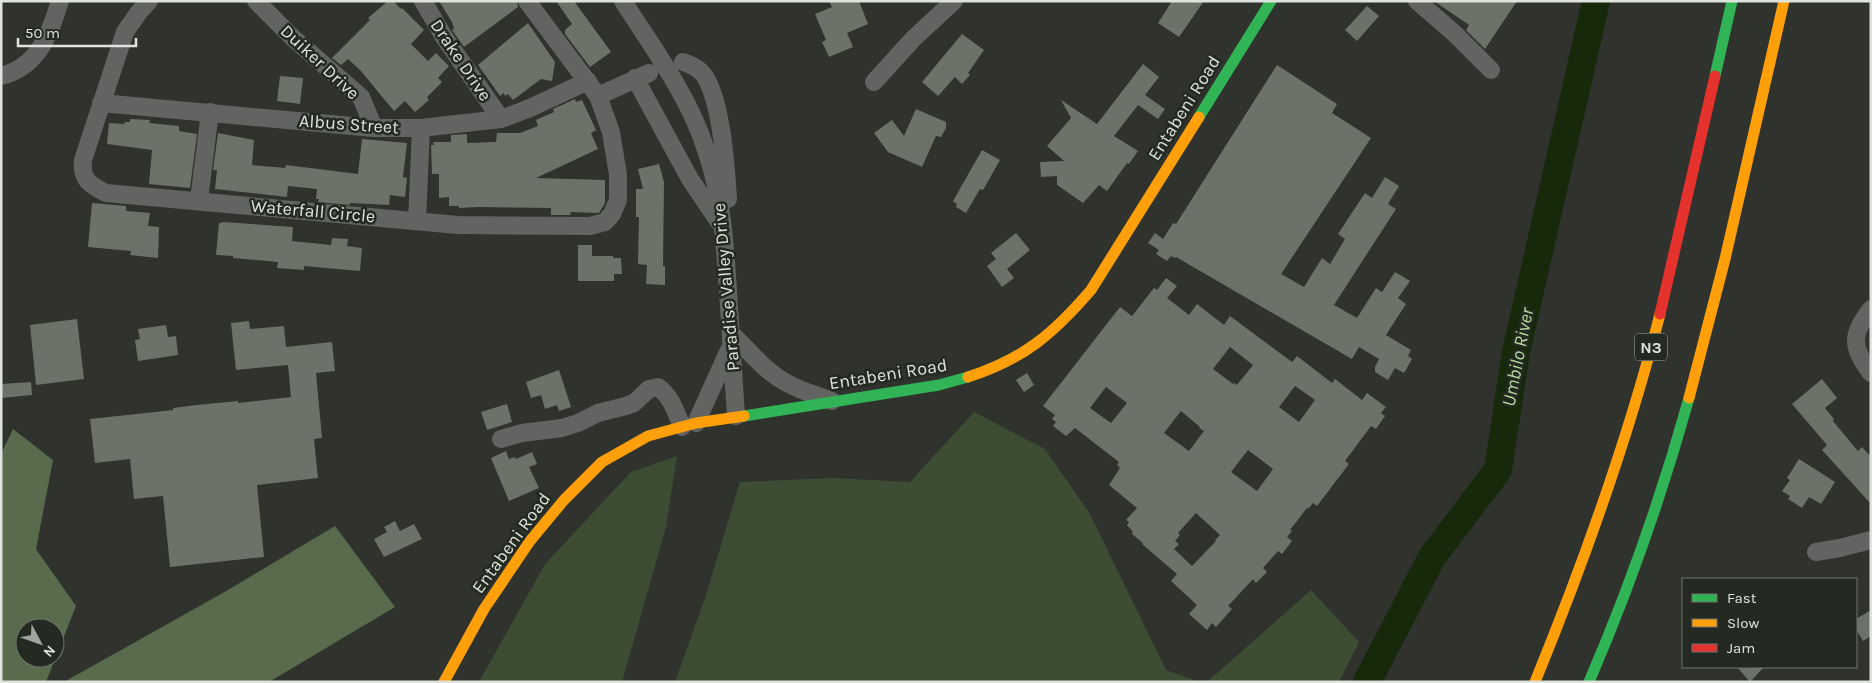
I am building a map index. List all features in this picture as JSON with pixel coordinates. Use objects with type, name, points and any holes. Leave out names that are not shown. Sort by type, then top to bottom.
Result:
[{"type":"main road","name":"Entabeni Road","points":[[444,682],[484,609],[530,541],[564,500],[602,462],[648,436],[689,425],[963,380],[996,368],[1035,345],[1066,320],[1091,290],[1271,1]]},
{"type":"main road","name":"N3","points":[[1535,682],[1570,599],[1614,474],[1643,379],[1675,252],[1732,1]]},
{"type":"main road","points":[[1589,682],[1613,626],[1654,514],[1690,396],[1724,260],[1784,1]]},
{"type":"street","points":[[1,76],[12,74],[29,63],[40,50],[48,37],[60,1]]},
{"type":"street","name":"Waterfall Circle","points":[[149,1],[125,32],[83,160],[82,171],[86,180],[94,187],[106,193],[458,225],[590,226],[605,222],[612,214],[618,200],[618,175],[611,132],[598,96],[527,1]]},
{"type":"street","name":"Duiker Drive","points":[[256,1],[293,38],[361,97],[374,128]]},
{"type":"street","name":"Drake Drive","points":[[423,1],[444,37],[501,119]]},
{"type":"street","name":"Paradise Valley Drive","points":[[623,1],[663,64],[696,122],[716,184],[724,229],[736,416]]},
{"type":"street","points":[[874,82],[913,39],[954,1]]},
{"type":"street","points":[[1417,1],[1454,33],[1491,70]]},
{"type":"street","points":[[683,62],[695,66],[707,79],[716,104],[727,177],[728,203],[724,229]]},
{"type":"street","points":[[598,96],[642,75],[690,179],[724,229]]},
{"type":"street","name":"Albus Street","points":[[101,103],[374,128],[421,128],[501,119],[530,108],[588,81]]},
{"type":"street","points":[[199,200],[210,112]]},
{"type":"street","points":[[417,221],[421,128]]},
{"type":"street","points":[[1871,309],[1859,324],[1855,340],[1859,356],[1871,373]]},
{"type":"street","points":[[501,439],[522,433],[562,428],[578,423],[598,413],[634,403],[649,389],[658,387],[664,391],[689,425],[726,358],[731,338],[776,376],[796,388],[834,401]]},
{"type":"street","points":[[1816,552],[1871,540]]},
{"type":"green space","points":[[974,412],[1045,449],[1090,514],[1166,670],[1199,682],[675,682],[706,595],[740,482],[834,478],[910,482]]},
{"type":"green space","points":[[13,429],[53,460],[36,549],[76,606],[65,634],[65,618],[15,618],[15,668],[52,668],[46,682],[1,682],[1,454]]},
{"type":"green space","points":[[677,456],[666,527],[622,682],[479,682],[545,564],[631,472]]},
{"type":"green space","points":[[335,526],[395,607],[269,682],[64,682],[228,590]]},
{"type":"green space","points":[[1311,590],[1359,642],[1339,682],[1207,682]]},
{"type":"building","points":[[388,1],[393,1],[402,8],[424,30],[411,44],[428,61],[436,53],[449,66],[438,78],[442,82],[427,97],[429,100],[415,112],[405,101],[394,111],[360,70],[348,59],[341,65],[332,58],[370,20],[368,18]]},
{"type":"building","points":[[439,1],[517,1],[518,7],[464,47],[452,30],[454,28],[452,22]]},
{"type":"building","points":[[556,1],[574,1],[611,52],[590,67],[565,34],[565,30],[572,24]]},
{"type":"building","points":[[829,1],[859,1],[868,24],[847,33],[853,47],[829,57],[822,42],[826,40],[815,14],[832,7]]},
{"type":"building","points":[[1172,1],[1204,1],[1179,37],[1158,23]]},
{"type":"building","points":[[1434,1],[1517,1],[1485,49],[1466,30],[1469,25]]},
{"type":"building","points":[[1367,6],[1379,16],[1357,41],[1345,30]]},
{"type":"building","points":[[528,23],[555,62],[552,81],[541,79],[513,100],[508,94],[505,96],[504,93],[500,96],[478,65]]},
{"type":"building","points":[[962,34],[984,50],[968,73],[970,75],[962,84],[955,77],[938,96],[922,82]]},
{"type":"building","points":[[1143,64],[1159,77],[1145,95],[1165,109],[1158,119],[1138,105],[1114,136],[1138,151],[1107,191],[1099,185],[1083,203],[1057,185],[1057,176],[1041,177],[1040,162],[1064,161],[1047,146],[1071,118],[1061,100],[1097,124]]},
{"type":"building","points":[[1277,65],[1337,104],[1332,113],[1371,138],[1281,274],[1304,287],[1322,258],[1330,264],[1345,239],[1338,234],[1365,193],[1372,198],[1385,177],[1399,186],[1388,204],[1396,209],[1334,305],[1357,318],[1376,288],[1382,292],[1395,272],[1410,281],[1398,298],[1406,304],[1386,335],[1411,350],[1408,356],[1412,359],[1404,373],[1395,368],[1388,380],[1375,372],[1379,359],[1359,347],[1352,359],[1176,257],[1171,256],[1167,261],[1156,254],[1159,250],[1148,243],[1155,233],[1163,239],[1173,223],[1176,224]]},
{"type":"building","points":[[280,76],[303,78],[300,104],[277,101]]},
{"type":"building","points":[[575,99],[576,102],[582,100],[596,130],[591,133],[598,149],[536,178],[605,180],[605,203],[599,213],[570,212],[571,215],[551,215],[551,208],[459,208],[459,206],[449,206],[449,197],[439,198],[439,174],[432,174],[431,145],[434,145],[433,142],[451,142],[451,135],[467,134],[467,143],[496,142],[497,133],[520,133],[538,126],[536,120],[554,112],[553,109]]},
{"type":"building","points":[[916,109],[946,122],[946,128],[941,137],[936,136],[922,167],[888,152],[874,133],[892,120],[904,136]]},
{"type":"building","points":[[130,119],[150,120],[149,123],[179,126],[179,131],[197,134],[190,188],[149,184],[152,150],[107,144],[109,123],[124,124],[125,122],[130,122]]},
{"type":"building","points":[[218,133],[254,140],[252,165],[285,168],[286,165],[358,174],[362,139],[407,143],[403,177],[407,178],[405,197],[390,195],[389,205],[350,203],[350,205],[318,202],[319,199],[316,199],[317,189],[288,186],[287,197],[215,189],[217,170],[213,170]]},
{"type":"building","points":[[982,150],[1000,160],[983,190],[980,189],[966,213],[956,207],[957,204],[953,201]]},
{"type":"building","points":[[659,164],[664,182],[663,266],[665,266],[665,285],[646,284],[647,265],[638,264],[639,217],[636,217],[636,189],[643,189],[638,169]]},
{"type":"building","points":[[92,203],[126,206],[126,211],[150,213],[148,226],[159,227],[158,258],[130,255],[131,251],[88,247]]},
{"type":"building","points":[[219,223],[293,227],[292,241],[331,245],[332,238],[348,239],[347,246],[362,248],[360,271],[304,266],[304,270],[277,268],[278,262],[216,255]]},
{"type":"building","points":[[1016,233],[1030,250],[1007,269],[1014,278],[1002,287],[987,266],[996,259],[991,253]]},
{"type":"building","points":[[578,245],[592,245],[592,256],[621,258],[622,274],[614,274],[614,281],[578,281]]},
{"type":"building","points":[[1166,278],[1177,286],[1167,298],[1189,315],[1197,304],[1224,325],[1230,316],[1292,362],[1297,356],[1332,383],[1335,379],[1362,400],[1367,393],[1386,407],[1381,413],[1385,416],[1376,429],[1371,426],[1345,461],[1349,464],[1317,506],[1313,503],[1307,508],[1290,530],[1292,531],[1287,537],[1292,541],[1282,554],[1278,551],[1263,568],[1267,572],[1256,583],[1253,579],[1228,606],[1232,609],[1216,627],[1212,623],[1207,630],[1189,614],[1197,605],[1171,581],[1177,574],[1142,544],[1132,534],[1133,532],[1127,525],[1129,522],[1126,520],[1137,508],[1109,485],[1120,468],[1117,465],[1119,462],[1075,428],[1066,436],[1053,426],[1056,422],[1052,419],[1055,415],[1043,406],[1120,307],[1132,316],[1154,288],[1157,290]],"holes":[[[1230,347],[1253,365],[1237,385],[1213,369]],[[1295,386],[1315,400],[1299,422],[1279,407]],[[1106,387],[1127,403],[1111,423],[1090,408]],[[1181,411],[1204,431],[1189,451],[1164,433]],[[1248,450],[1273,469],[1257,491],[1231,472]],[[1196,513],[1220,535],[1192,566],[1174,549],[1179,544],[1175,541],[1180,535],[1178,533]]]},
{"type":"building","points":[[77,319],[84,379],[36,385],[30,325]]},
{"type":"building","points":[[249,321],[250,329],[284,326],[286,347],[332,342],[335,371],[316,373],[322,438],[314,439],[318,478],[257,485],[264,557],[170,567],[163,496],[134,499],[130,459],[95,463],[90,419],[173,410],[173,408],[197,405],[291,397],[288,365],[236,370],[231,323]]},
{"type":"building","points":[[166,325],[168,337],[176,336],[178,355],[138,361],[135,340],[140,339],[138,329]]},
{"type":"building","points":[[559,370],[571,407],[559,411],[557,405],[545,409],[541,395],[531,398],[526,382]]},
{"type":"building","points":[[1027,373],[1034,385],[1024,392],[1016,380]]},
{"type":"building","points":[[1822,379],[1837,398],[1825,408],[1834,419],[1833,421],[1858,451],[1862,447],[1871,457],[1871,504],[1822,450],[1827,445],[1792,404]]},
{"type":"building","points":[[31,382],[32,395],[2,398],[1,384]]},
{"type":"building","points":[[507,404],[512,422],[487,430],[481,412]]},
{"type":"building","points":[[506,451],[509,459],[515,457],[516,459],[532,452],[537,464],[529,467],[539,488],[509,501],[491,458]]},
{"type":"building","points":[[1799,459],[1835,482],[1821,504],[1809,497],[1802,508],[1788,499],[1790,496],[1782,491],[1790,480],[1787,478]]},
{"type":"building","points":[[395,521],[400,531],[414,524],[422,539],[384,557],[374,539],[387,532],[384,527]]},
{"type":"building","points":[[1871,610],[1871,636],[1863,641],[1857,631],[1857,618]]},
{"type":"building","points":[[1738,668],[1763,668],[1750,682]]},
{"type":"waterway","name":"Umbilo River","points":[[1367,682],[1432,557],[1498,470],[1516,352],[1596,1]]},
{"type":"traffic: fast","points":[[1199,117],[1271,1]]},
{"type":"traffic: fast","points":[[1715,76],[1732,1]]},
{"type":"traffic: fast","points":[[744,416],[939,385],[968,377]]},
{"type":"traffic: fast","points":[[1589,682],[1644,542],[1689,398]]},
{"type":"traffic: slow","points":[[1689,398],[1725,259],[1784,1]]},
{"type":"traffic: slow","points":[[968,377],[988,370],[1022,353],[1050,332],[1077,306],[1091,290],[1199,117]]},
{"type":"traffic: slow","points":[[1535,682],[1571,592],[1604,500],[1634,408],[1660,314]]},
{"type":"traffic: slow","points":[[444,682],[484,609],[530,541],[564,500],[602,462],[648,436],[696,423],[744,416]]},
{"type":"traffic: jam","points":[[1660,314],[1715,76]]}]
